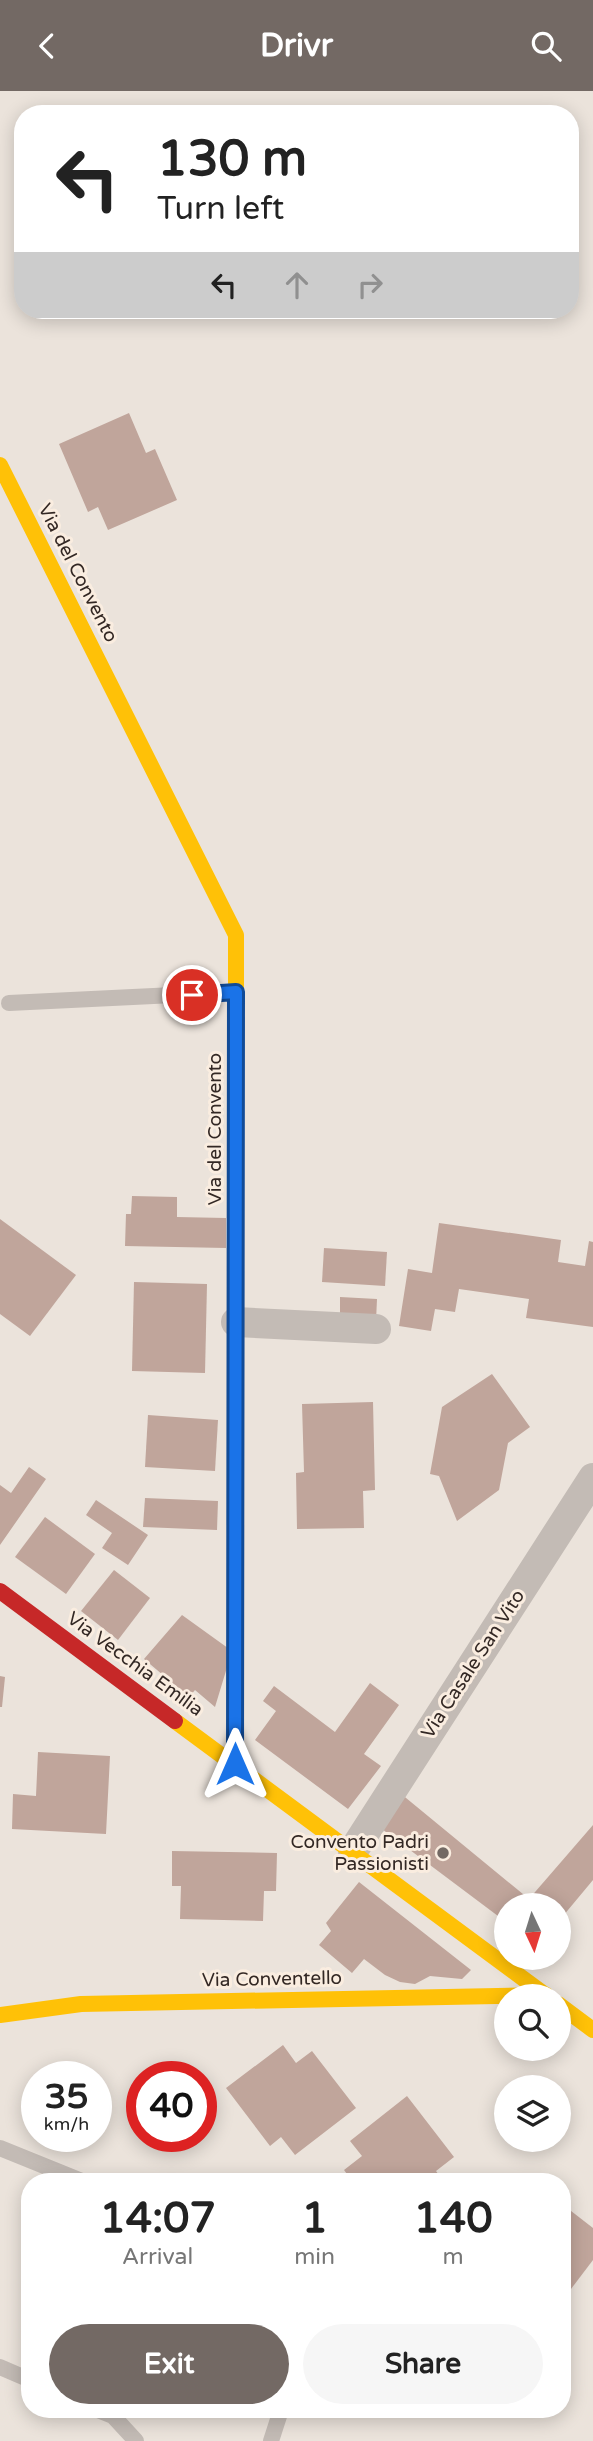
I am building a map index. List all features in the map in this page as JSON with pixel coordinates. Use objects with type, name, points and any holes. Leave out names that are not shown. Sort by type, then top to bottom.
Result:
[{"type":"street","name":"Via del Convento","points":[[0,465],[236,935],[235,1764]]},
{"type":"street","points":[[236,1322],[376,1329]]},
{"type":"street","name":"Via Casale San Vito","points":[[353,1851],[593,1478]]},
{"type":"street","name":"Via Vecchia Emilia","points":[[0,1591],[531,1984]]},
{"type":"street","name":"Via Conventello","points":[[0,2015],[81,2004],[494,2000]]},
{"type":"street","name":"Via Vecchia Emilia","points":[[571,2014],[593,2031]]},
{"type":"lane","points":[[9,1003],[236,992]]},
{"type":"lane","points":[[0,2148],[62,2173]]},
{"type":"lane","points":[[0,2367],[21,2376]]},
{"type":"lane","points":[[115,2418],[136,2441]]},
{"type":"lane","points":[[271,2441],[278,2418]]},
{"type":"building","points":[[129,413],[146,453],[155,449],[177,500],[108,530],[98,507],[88,512],[59,444]]},
{"type":"building","points":[[132,1196],[177,1197],[177,1217],[226,1218],[226,1248],[125,1246],[126,1214],[131,1214]]},
{"type":"building","points":[[0,1219],[76,1275],[30,1336],[0,1314]]},
{"type":"building","points":[[439,1223],[561,1240],[558,1262],[585,1266],[589,1241],[593,1242],[593,1327],[526,1318],[529,1299],[459,1289],[455,1312],[435,1309],[431,1331],[399,1326],[408,1269],[432,1273]]},
{"type":"building","points":[[324,1248],[387,1252],[385,1286],[322,1282]]},
{"type":"building","points":[[134,1282],[207,1284],[205,1373],[132,1371]]},
{"type":"building","points":[[340,1297],[377,1299],[376,1321],[340,1320]]},
{"type":"building","points":[[492,1374],[530,1427],[508,1443],[499,1490],[457,1521],[439,1476],[430,1474],[442,1407]]},
{"type":"building","points":[[373,1402],[375,1490],[363,1491],[364,1528],[297,1529],[296,1473],[304,1472],[302,1404]]},
{"type":"building","points":[[148,1415],[218,1420],[215,1471],[145,1467]]},
{"type":"building","points":[[29,1467],[46,1479],[0,1545],[0,1485],[11,1493]]},
{"type":"building","points":[[145,1498],[218,1501],[217,1530],[143,1527]]},
{"type":"building","points":[[96,1500],[148,1535],[128,1565],[102,1548],[112,1533],[86,1515]]},
{"type":"building","points":[[45,1517],[95,1554],[66,1594],[15,1557]]},
{"type":"building","points":[[114,1570],[150,1598],[118,1640],[81,1611]]},
{"type":"building","points":[[182,1615],[232,1651],[215,1707],[195,1690],[189,1697],[144,1659]]},
{"type":"building","points":[[0,1676],[5,1677],[2,1707],[0,1707]]},
{"type":"building","points":[[370,1683],[399,1705],[364,1754],[381,1766],[348,1809],[255,1740],[276,1711],[263,1701],[274,1686],[335,1732]]},
{"type":"building","points":[[38,1752],[110,1756],[106,1834],[12,1829],[13,1794],[36,1796]]},
{"type":"building","name":"Convento Padri Passionisti","points":[[400,1793],[522,1893],[494,1893],[494,1913],[378,1826]]},
{"type":"building","name":"Convento Padri Passionisti","points":[[593,1825],[593,1880],[571,1906],[571,1893],[534,1893]]},
{"type":"building","points":[[172,1851],[277,1853],[276,1891],[264,1891],[263,1921],[180,1919],[181,1886],[172,1886]]},
{"type":"building","points":[[359,1882],[471,1970],[462,1979],[430,1976],[415,1984],[400,1982],[385,1975],[364,1959],[352,1973],[319,1945],[331,1931],[326,1923]]},
{"type":"building","points":[[283,2045],[296,2063],[312,2051],[356,2108],[295,2155],[281,2137],[270,2146],[226,2088]]},
{"type":"building","points":[[407,2096],[454,2157],[436,2171],[437,2173],[346,2173],[344,2170],[362,2156],[350,2141]]},
{"type":"building","points":[[571,2211],[593,2228],[593,2260],[571,2289]]},
{"type":"traffic: fast","points":[[235,1487],[236,1004]]},
{"type":"traffic: slow","points":[[0,465],[236,935],[236,1004]]},
{"type":"traffic: slow","points":[[235,1487],[235,1764]]},
{"type":"traffic: slow","points":[[175,1721],[530,1984]]},
{"type":"traffic: slow","points":[[0,2015],[81,2004],[494,1996]]},
{"type":"traffic: slow","points":[[571,2014],[593,2030]]},
{"type":"traffic: jam","points":[[0,1591],[175,1721]]},
{"type":"place","name":"Convento Padri Passionisti","points":[[443,1853]]},
{"type":"route","points":[[192,995],[236,992],[235,1764]]}]
